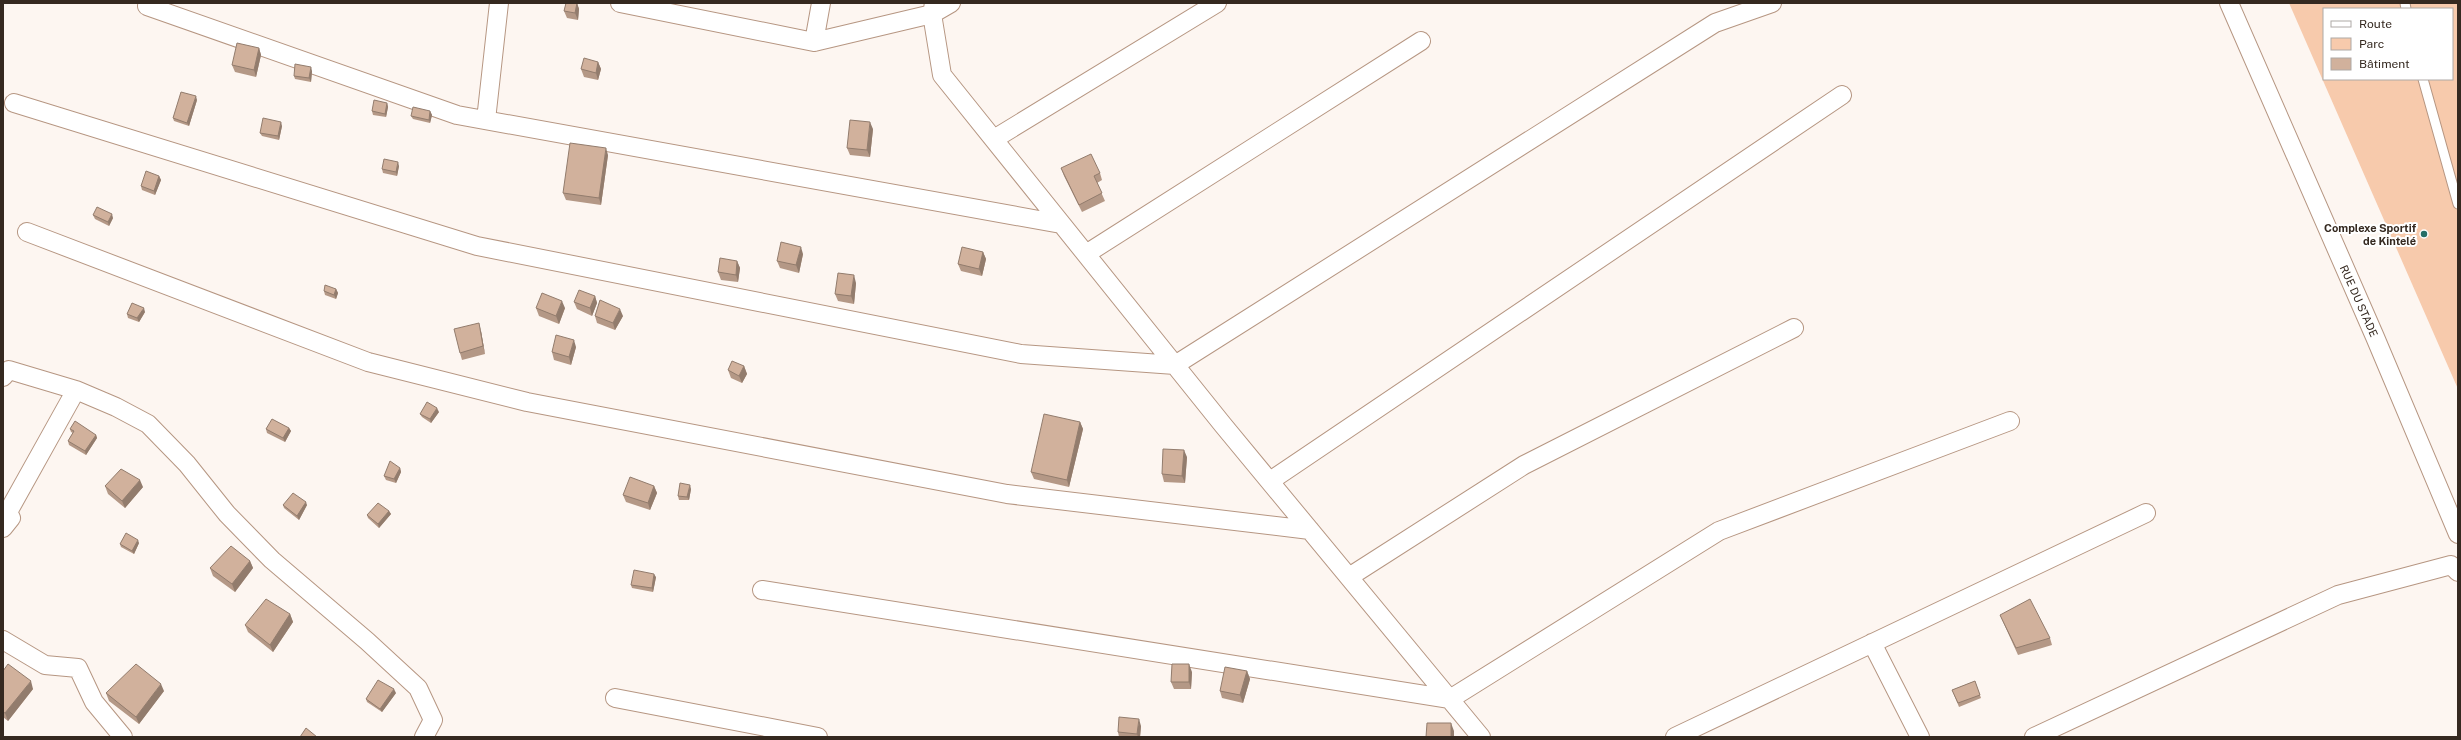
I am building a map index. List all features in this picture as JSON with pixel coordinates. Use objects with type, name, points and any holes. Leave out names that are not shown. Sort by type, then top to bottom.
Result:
[{"type":"street","points":[[486,120],[499,3]]},
{"type":"street","points":[[620,3],[814,42],[951,3]]},
{"type":"street","points":[[814,42],[821,3]]},
{"type":"street","points":[[994,139],[1217,3]]},
{"type":"street","points":[[14,103],[477,246],[1021,354],[1175,365],[1715,23],[1772,3]]},
{"type":"street","name":"RUE DU STADE","points":[[2229,3],[2375,336],[2458,534]]},
{"type":"street","points":[[147,6],[457,115],[1062,224]]},
{"type":"street","points":[[933,9],[942,75],[1175,365],[1481,737]]},
{"type":"street","points":[[1086,254],[1421,41]]},
{"type":"street","points":[[1270,481],[1842,95]]},
{"type":"street","points":[[27,232],[368,362],[527,402],[1007,494],[1310,530]]},
{"type":"street","points":[[1349,577],[1524,465],[1794,328]]},
{"type":"street","points":[[3,377],[9,370],[76,390],[116,407],[148,424],[187,464],[227,514],[272,560],[367,641],[418,688],[433,720],[424,737]]},
{"type":"street","points":[[5,517],[76,390]]},
{"type":"street","points":[[762,590],[1450,700],[1719,531],[2010,421]]},
{"type":"street","points":[[1675,737],[2146,513]]},
{"type":"street","points":[[2034,737],[2338,595],[2451,565],[2458,572]]},
{"type":"street","points":[[3,640],[46,665],[78,668],[94,702],[123,737]]},
{"type":"street","points":[[1872,643],[1920,737]]},
{"type":"street","points":[[614,698],[818,737]]},
{"type":"lane","points":[[2423,80],[2458,204]]},
{"type":"green space","name":"Complexe Sportif de Kintelé","points":[[2289,3],[2458,3],[2458,389]]},
{"type":"building","points":[[566,3],[577,3],[575,13],[564,11]]},
{"type":"building","points":[[237,43],[259,48],[254,70],[232,65]]},
{"type":"building","points":[[584,58],[598,62],[596,73],[581,69]]},
{"type":"building","points":[[295,64],[311,67],[309,78],[294,76]]},
{"type":"building","points":[[181,92],[196,96],[187,123],[173,118]]},
{"type":"building","points":[[374,100],[387,103],[385,114],[372,111]]},
{"type":"building","points":[[413,107],[430,111],[429,120],[411,116]]},
{"type":"building","points":[[263,118],[281,122],[278,136],[260,133]]},
{"type":"building","points":[[850,120],[870,122],[867,150],[847,148]]},
{"type":"building","points":[[570,143],[606,148],[599,198],[563,193]]},
{"type":"building","points":[[1091,154],[1100,173],[1094,176],[1102,193],[1079,205],[1061,168]]},
{"type":"building","points":[[384,159],[398,162],[396,172],[382,169]]},
{"type":"building","points":[[146,171],[159,176],[154,191],[141,186]]},
{"type":"building","points":[[97,207],[112,214],[108,222],[93,215]]},
{"type":"building","points":[[781,242],[801,247],[796,265],[777,261]]},
{"type":"building","points":[[962,247],[983,252],[979,269],[958,264]]},
{"type":"building","points":[[720,258],[737,261],[736,275],[718,272]]},
{"type":"building","points":[[838,273],[854,275],[851,296],[835,294]]},
{"type":"building","points":[[325,285],[336,289],[334,295],[324,291]]},
{"type":"building","points":[[579,290],[595,296],[590,308],[574,302]]},
{"type":"building","points":[[542,293],[562,301],[556,316],[536,308]]},
{"type":"building","points":[[600,300],[620,309],[613,323],[595,316]]},
{"type":"building","points":[[132,303],[144,308],[137,318],[127,314]]},
{"type":"building","points":[[479,323],[483,346],[460,353],[454,329]]},
{"type":"building","points":[[556,335],[574,340],[569,357],[552,352]]},
{"type":"building","points":[[732,361],[744,366],[739,376],[728,370]]},
{"type":"building","points":[[427,402],[437,408],[430,419],[420,414]]},
{"type":"building","points":[[1044,414],[1080,422],[1067,480],[1031,472]]},
{"type":"building","points":[[272,419],[289,428],[283,438],[266,429]]},
{"type":"building","points":[[75,421],[96,435],[85,451],[68,441],[74,431],[70,429]]},
{"type":"building","points":[[1163,449],[1184,450],[1182,476],[1162,474]]},
{"type":"building","points":[[390,461],[400,468],[394,479],[384,476]]},
{"type":"building","points":[[121,469],[140,480],[122,501],[105,486]]},
{"type":"building","points":[[630,477],[654,486],[648,503],[623,495]]},
{"type":"building","points":[[680,483],[690,485],[687,497],[678,496]]},
{"type":"building","points":[[293,493],[306,502],[297,516],[283,505]]},
{"type":"building","points":[[378,503],[389,511],[378,524],[367,515]]},
{"type":"building","points":[[126,533],[138,540],[132,551],[120,544]]},
{"type":"building","points":[[231,546],[250,561],[232,584],[210,568]]},
{"type":"building","points":[[634,570],[654,574],[652,588],[631,585]]},
{"type":"building","points":[[266,599],[290,614],[270,645],[245,625]]},
{"type":"building","points":[[2030,599],[2050,638],[2016,648],[2000,615]]},
{"type":"building","points":[[8,664],[31,681],[5,713],[3,712],[3,671]]},
{"type":"building","points":[[136,664],[161,684],[136,717],[106,693]]},
{"type":"building","points":[[1172,664],[1189,664],[1189,682],[1171,682]]},
{"type":"building","points":[[1225,667],[1247,671],[1240,695],[1220,691]]},
{"type":"building","points":[[378,680],[394,689],[380,709],[366,699]]},
{"type":"building","points":[[1975,681],[1980,695],[1958,703],[1952,690]]},
{"type":"building","points":[[1119,717],[1139,719],[1137,734],[1118,732]]},
{"type":"building","points":[[1427,723],[1451,723],[1451,737],[1426,737]]},
{"type":"building","points":[[306,728],[317,737],[300,737]]},
{"type":"place","name":"Complexe Sportif de Kintelé","points":[[2424,234]]}]
